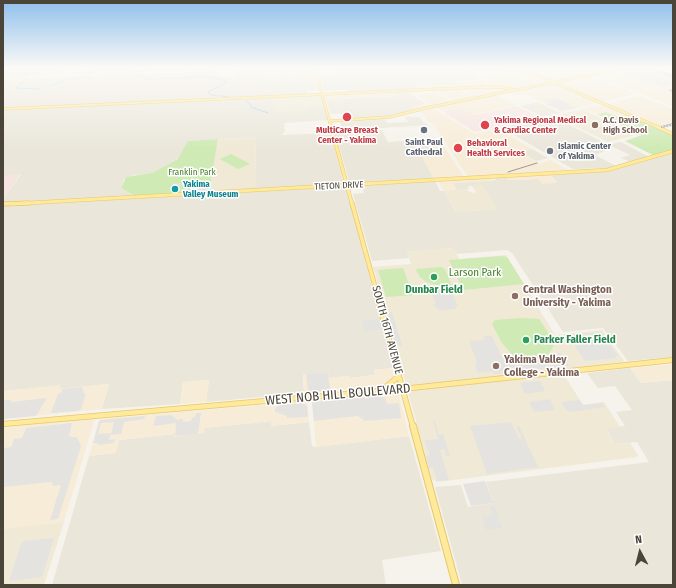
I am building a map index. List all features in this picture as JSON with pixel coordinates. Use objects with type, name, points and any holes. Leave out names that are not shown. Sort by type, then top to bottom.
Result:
[{"type":"main road","points":[[3,109],[313,95]]},
{"type":"main road","name":"SOUTH 16TH AVENUE","points":[[323,95],[456,585]]},
{"type":"main road","points":[[330,121],[395,116],[487,95]]},
{"type":"main road","points":[[585,95],[673,134]]},
{"type":"main road","name":"TIETON DRIVE","points":[[3,204],[607,170],[673,151]]},
{"type":"main road","name":"WEST NOB HILL BOULEVARD","points":[[3,424],[402,389],[673,360]]},
{"type":"main road","points":[[382,390],[395,381],[399,375]]},
{"type":"shaded area","points":[[3,95],[298,95],[3,108]]},
{"type":"shaded area","points":[[395,95],[396,96],[326,100],[325,96]]},
{"type":"shaded area","points":[[413,95],[426,104],[413,107],[415,110],[385,117],[352,119],[350,113],[331,114],[326,100]]},
{"type":"shaded area","points":[[417,95],[441,95],[452,101],[415,110],[413,106],[428,103]]},
{"type":"shaded area","points":[[444,95],[470,95],[473,97],[454,101]]},
{"type":"shaded area","points":[[494,95],[497,95],[516,105],[472,115],[461,108],[442,111],[435,107]]},
{"type":"shaded area","points":[[527,95],[581,95],[597,102],[562,112]]},
{"type":"shaded area","points":[[587,95],[630,95],[603,102]]},
{"type":"shaded area","points":[[646,95],[673,95],[673,106]]},
{"type":"shaded area","points":[[322,96],[324,106],[307,107],[307,111],[273,112],[273,98]]},
{"type":"shaded area","points":[[639,96],[673,109],[673,125],[662,128],[607,104]]},
{"type":"shaded area","points":[[273,98],[273,112],[307,110],[307,107],[324,106],[328,120],[284,123],[285,131],[282,135],[331,133],[344,184],[255,189],[256,137],[189,141],[176,161],[159,171],[134,175],[124,179],[121,188],[135,196],[3,203],[3,198],[21,175],[3,175],[3,110]]},
{"type":"shaded area","points":[[557,98],[571,105],[567,106],[568,107],[574,106],[577,108],[561,110],[562,111],[557,109],[562,107],[554,108],[546,104],[551,102],[544,101]]},
{"type":"shaded area","points":[[538,102],[560,113],[542,117],[520,106]]},
{"type":"shaded area","points":[[601,105],[627,115],[619,117],[606,112],[598,114],[582,109]]},
{"type":"shaded area","name":"Yakima Regional Medical & Cardiac Center","points":[[517,106],[539,117],[475,132],[442,111],[461,108],[474,115]]},
{"type":"shaded area","points":[[433,108],[475,134],[498,129],[532,149],[521,152],[540,164],[550,160],[568,170],[468,177],[434,125],[426,120],[421,111]]},
{"type":"shaded area","name":"A.C. Davis High School","points":[[582,109],[638,134],[608,142],[554,116]]},
{"type":"shaded area","points":[[552,116],[605,143],[595,146],[605,151],[595,155],[616,166],[607,168],[573,169],[502,128]]},
{"type":"shaded area","points":[[405,117],[420,117],[423,122],[429,125],[336,131],[333,126],[341,126],[340,121],[385,118],[387,123],[408,122]]},
{"type":"shaded area","points":[[382,130],[388,142],[427,139],[437,157],[423,158],[434,179],[350,184],[335,132]]},
{"type":"shaded area","points":[[256,137],[255,189],[209,192],[218,139]]},
{"type":"shaded area","points":[[427,139],[439,139],[464,177],[434,179],[422,157],[437,156]]},
{"type":"shaded area","points":[[619,142],[649,157],[630,162],[621,158],[630,155],[609,145]]},
{"type":"shaded area","points":[[532,149],[548,158],[536,161],[520,152]]},
{"type":"shaded area","points":[[673,153],[673,357],[628,361],[603,328],[563,332],[512,253],[507,250],[457,254],[453,248],[407,252],[409,258],[372,261],[353,194],[364,193],[362,186],[435,181],[440,191],[444,191],[456,212],[498,209],[482,186],[468,186],[469,189],[457,190],[452,183],[496,180],[494,177],[506,177],[508,180],[538,179],[557,182],[549,174],[611,171]]},
{"type":"shaded area","points":[[21,174],[3,198],[3,175]]},
{"type":"shaded area","points":[[549,174],[557,183],[542,184],[538,179],[508,180],[506,177]]},
{"type":"shaded area","points":[[491,177],[493,181],[453,183],[457,190],[444,191],[438,181]]},
{"type":"shaded area","points":[[173,183],[210,183],[209,191],[189,192],[190,185],[173,186]]},
{"type":"shaded area","points":[[482,185],[498,209],[456,212],[444,191],[467,189],[469,192],[474,193],[476,191],[471,186]]},
{"type":"shaded area","points":[[346,188],[381,321],[364,332],[383,330],[393,368],[374,370],[375,375],[350,378],[350,376],[329,378],[328,372],[303,375],[304,393],[206,402],[209,380],[183,382],[180,404],[102,409],[109,384],[59,389],[60,386],[3,391],[3,206]]},
{"type":"shaded area","name":"Yakima Valley College - Yakima","points":[[454,248],[459,259],[506,255],[555,335],[602,330],[624,361],[623,362],[561,370],[583,405],[604,402],[620,427],[606,429],[615,444],[630,443],[638,455],[637,457],[437,482],[432,479],[391,330],[364,332],[362,321],[388,319],[373,267],[411,264],[407,252]]},
{"type":"shaded area","points":[[450,289],[458,306],[455,306],[456,309],[440,310],[436,308],[434,304],[436,303],[431,292]]},
{"type":"shaded area","points":[[392,312],[402,345],[401,347],[395,343],[387,313]]},
{"type":"shaded area","points":[[379,319],[383,330],[364,332],[362,321]]},
{"type":"shaded area","points":[[599,332],[618,356],[615,356],[616,358],[584,360],[569,335]]},
{"type":"shaded area","points":[[484,336],[492,336],[503,359],[561,353],[569,366],[494,374],[493,371],[478,373],[475,364],[477,362],[469,341],[485,340]]},
{"type":"shaded area","points":[[673,364],[673,380],[641,383],[630,368]]},
{"type":"shaded area","points":[[393,368],[393,378],[384,386],[304,393],[303,374],[328,372],[329,378],[350,376],[351,378],[375,375],[374,370]]},
{"type":"shaded area","points":[[630,368],[641,383],[673,380],[673,585],[462,585],[435,487],[461,485],[468,507],[494,503],[486,482],[649,462],[637,442],[615,444],[606,428],[625,426],[616,412],[632,410],[615,386],[598,388],[587,373]]},
{"type":"shaded area","points":[[328,372],[330,391],[308,391],[306,374]]},
{"type":"shaded area","points":[[209,380],[206,402],[180,404],[183,382]]},
{"type":"shaded area","points":[[540,381],[545,391],[525,394],[520,383]]},
{"type":"shaded area","points":[[109,384],[102,409],[3,419],[3,391],[60,385],[60,389]]},
{"type":"shaded area","points":[[82,387],[84,394],[86,393],[81,409],[78,411],[51,413],[58,394],[62,392],[62,389]]},
{"type":"shaded area","points":[[396,393],[399,395],[409,436],[316,447],[312,401]]},
{"type":"shaded area","points":[[379,396],[385,398],[387,404],[399,403],[401,418],[364,421],[357,416],[314,421],[313,402]]},
{"type":"shaded area","points":[[47,398],[36,416],[3,419],[4,400],[12,400],[11,402]]},
{"type":"shaded area","points":[[550,399],[555,410],[534,412],[529,402]]},
{"type":"shaded area","points":[[580,400],[583,405],[602,403],[606,407],[571,412],[566,410],[561,402]]},
{"type":"shaded area","points":[[307,401],[309,422],[271,426],[271,421],[205,428],[204,433],[174,437],[174,434],[119,440],[116,453],[89,456],[99,421],[101,419]]},
{"type":"shaded area","points":[[302,403],[307,406],[308,417],[287,418],[287,416],[275,412],[275,409],[279,405]]},
{"type":"shaded area","points":[[196,413],[201,413],[198,434],[175,436],[176,423],[153,426],[156,416],[172,415],[177,420],[183,419],[183,422],[191,421],[192,418],[195,417]]},
{"type":"shaded area","points":[[145,416],[144,419],[124,422],[121,434],[111,435],[114,422],[101,423],[98,434],[111,433],[109,440],[115,439],[114,443],[97,445],[98,443],[93,443],[99,421]]},
{"type":"shaded area","points":[[95,418],[64,522],[3,529],[3,427]]},
{"type":"shaded area","points":[[271,421],[271,426],[309,422],[312,446],[316,447],[409,436],[441,551],[382,560],[386,585],[52,585],[89,456],[115,453],[119,440],[175,434],[174,436],[204,433],[204,428]]},
{"type":"shaded area","points":[[433,421],[435,421],[439,435],[443,434],[450,456],[446,456],[444,449],[440,450],[449,480],[437,481],[433,467],[429,468],[426,456],[430,455],[424,440],[441,439],[438,438]]},
{"type":"shaded area","points":[[511,422],[519,439],[522,438],[516,426],[519,426],[538,467],[487,474],[470,426]]},
{"type":"shaded area","points":[[72,423],[69,435],[71,437],[77,437],[81,446],[58,519],[50,520],[61,485],[53,486],[52,482],[3,487],[3,448],[11,447],[14,439],[22,438],[26,428]]},
{"type":"shaded area","points":[[485,481],[494,503],[471,506],[463,484]]},
{"type":"shaded area","points":[[494,505],[502,528],[486,530],[482,516],[493,515],[490,506]]},
{"type":"shaded area","points":[[64,522],[44,585],[3,585],[3,529]]},
{"type":"shaded area","points":[[54,538],[42,577],[9,581],[21,544],[24,541]]},
{"type":"green space","points":[[606,112],[619,117],[627,115],[673,135],[673,149],[653,155],[625,141],[642,135],[597,114]]},
{"type":"green space","name":"Franklin Park","points":[[218,139],[209,192],[135,196],[121,188],[126,177],[152,173],[177,160],[188,141]]},
{"type":"green space","points":[[231,154],[250,164],[238,169],[220,159]]},
{"type":"green space","name":"Larson Park","points":[[502,256],[507,257],[524,284],[463,290],[449,260]]},
{"type":"green space","name":"Dunbar Field","points":[[441,267],[445,269],[452,286],[430,284],[421,278],[416,269]]},
{"type":"green space","points":[[403,268],[413,295],[386,297],[378,270]]},
{"type":"green space","name":"Parker Faller Field","points":[[520,318],[539,319],[551,337],[554,345],[549,354],[514,357],[502,343],[492,324],[495,320]]},
{"type":"waterway","points":[[221,96],[229,97]]},
{"type":"waterway","points":[[246,100],[251,106]]},
{"type":"waterway","points":[[251,107],[268,113]]},
{"type":"tram line","points":[[629,130],[640,133],[648,133]]},
{"type":"tram line","points":[[508,172],[537,163]]},
{"type":"railway","points":[[662,127],[673,124]]},
{"type":"place","name":"MultiCare Breast Center - Yakima","points":[[347,117]]},
{"type":"place","name":"Yakima Regional Medical & Cardiac Center","points":[[485,125]]},
{"type":"place","name":"A.C. Davis High School","points":[[595,125]]},
{"type":"place","name":"Saint Paul Cathedral","points":[[424,130]]},
{"type":"place","name":"Behavioral Health Services","points":[[458,148]]},
{"type":"place","name":"Islamic Center of Yakima","points":[[550,151]]},
{"type":"place","name":"Yakima Valley Museum","points":[[175,189]]},
{"type":"place","name":"Dunbar Field","points":[[434,277]]},
{"type":"place","name":"Central Washington University - Yakima","points":[[515,296]]},
{"type":"place","name":"Parker Faller Field","points":[[526,340]]},
{"type":"place","name":"Yakima Valley College - Yakima","points":[[496,366]]}]
